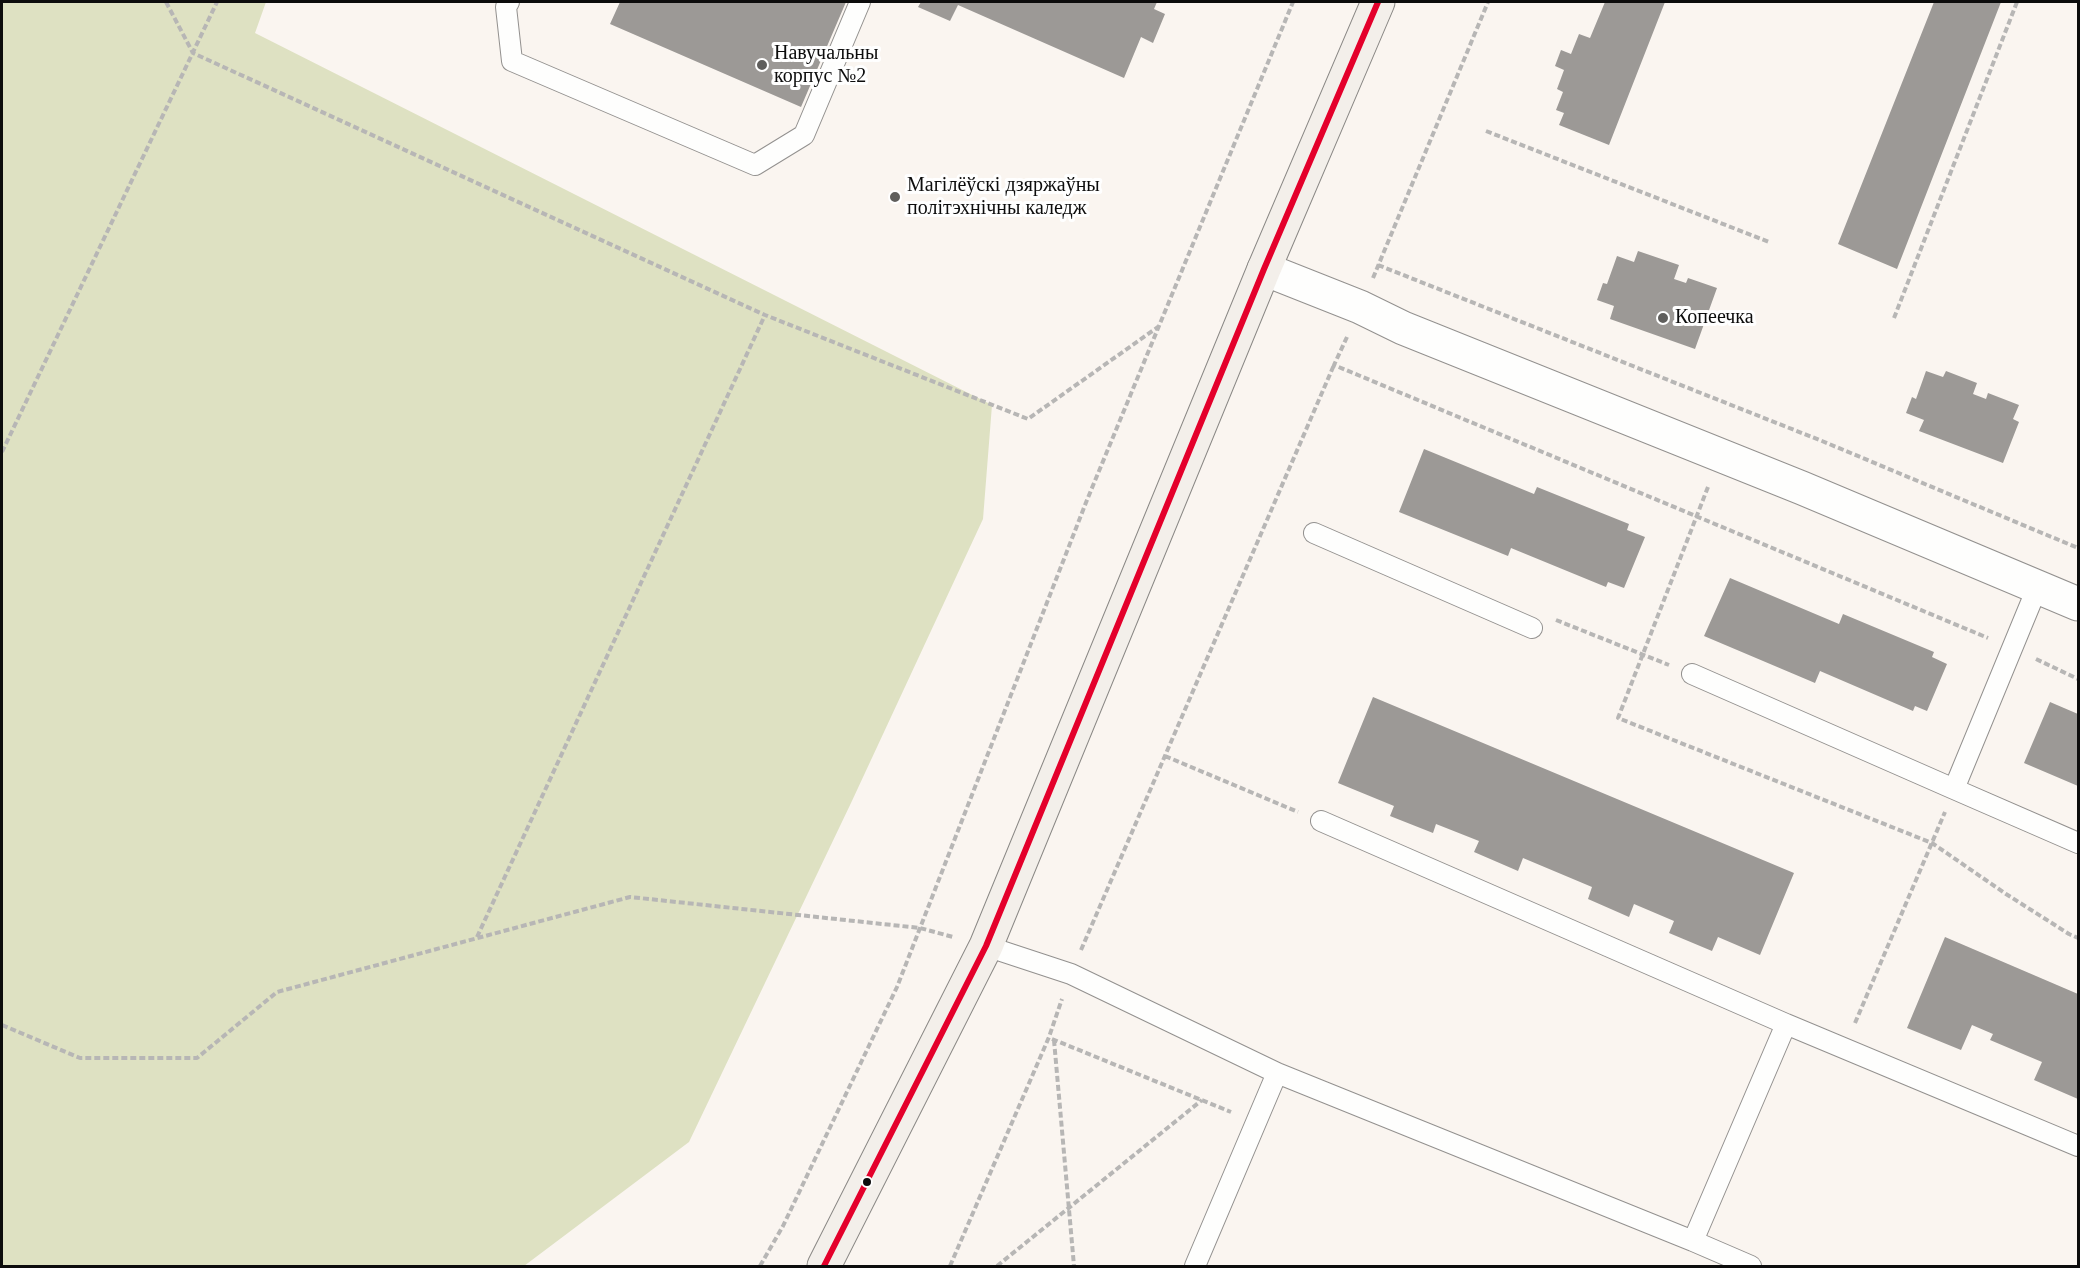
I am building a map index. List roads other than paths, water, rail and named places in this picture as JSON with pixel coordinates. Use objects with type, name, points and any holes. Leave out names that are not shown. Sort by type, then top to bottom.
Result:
[{"type":"main road","points":[[824,1266],[986,946],[1264,268],[1378,2]]},
{"type":"street","points":[[1264,268],[1360,307],[1403,328],[1802,488],[2079,604]]},
{"type":"lane","points":[[508,2],[506,7],[512,61],[755,165],[804,135],[860,2]]},
{"type":"lane","points":[[1314,533],[1532,628]]},
{"type":"lane","points":[[1954,789],[2037,588]]},
{"type":"lane","points":[[1692,674],[2079,843]]},
{"type":"lane","points":[[1321,821],[1786,1024],[2079,1146]]},
{"type":"lane","points":[[986,946],[1071,974],[1277,1072],[1751,1266]]},
{"type":"lane","points":[[1694,1241],[1786,1024]]},
{"type":"lane","points":[[1195,1266],[1277,1072]]},
{"type":"place","name":"Навучальны корпус №2","points":[[762,65]]},
{"type":"place","name":"Магілёўскі дзяржаўны політэхнічны каледж","points":[[895,197]]},
{"type":"place","name":"Копеечка","points":[[1663,318]]}]
